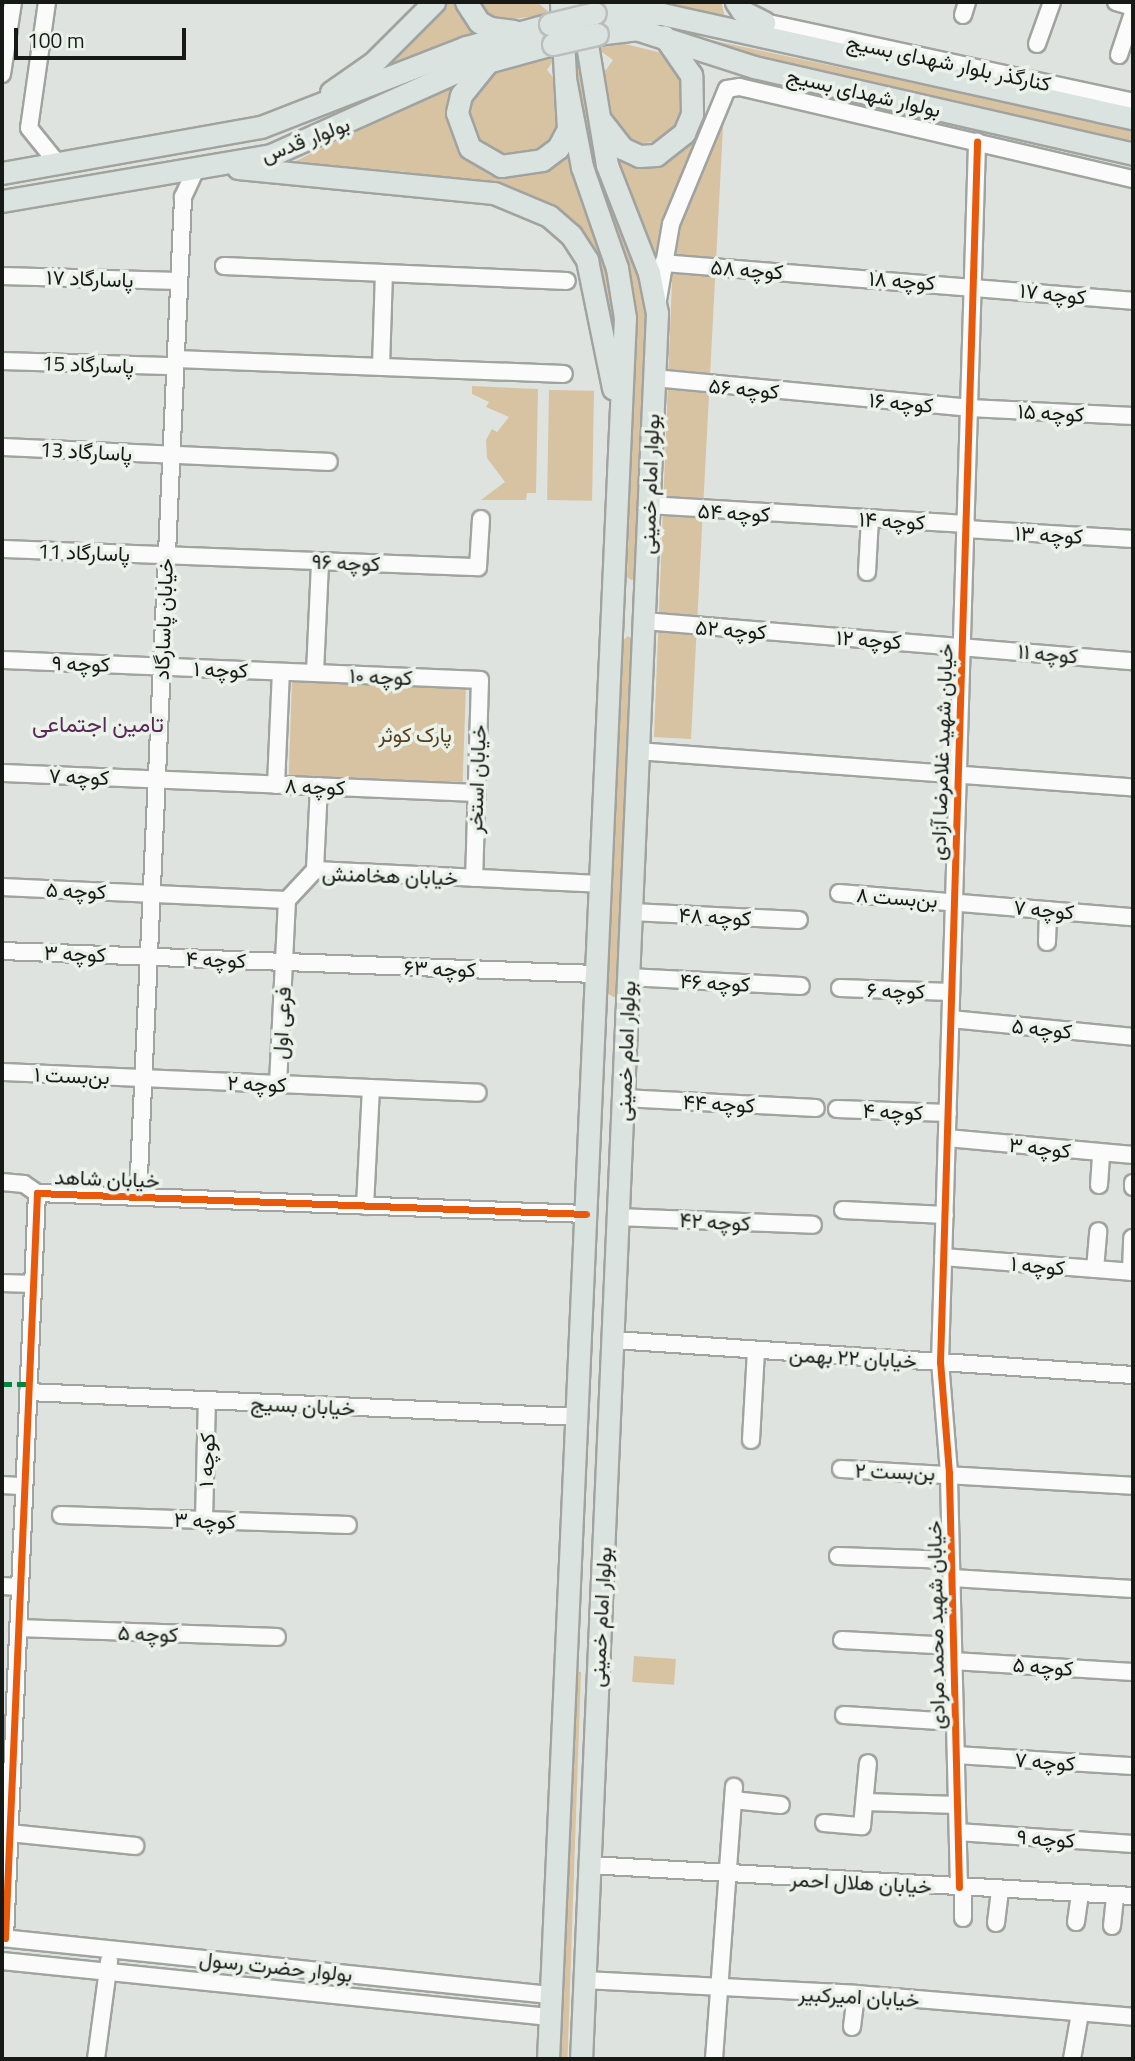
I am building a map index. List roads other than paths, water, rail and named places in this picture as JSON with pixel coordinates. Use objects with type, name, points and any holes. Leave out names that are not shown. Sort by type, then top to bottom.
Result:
[{"type":"main road","points":[[299,114],[374,62],[435,2]]},
{"type":"main road","points":[[466,2],[479,22],[490,29],[520,31]]},
{"type":"main road","points":[[491,59],[470,79],[457,113],[470,148],[501,166],[542,160],[558,148],[568,129],[561,2]]},
{"type":"main road","points":[[618,12],[647,2]]},
{"type":"main road","points":[[736,2],[742,11],[764,22]]},
{"type":"main road","name":"بولوار شهدای بسیج","points":[[590,25],[618,12],[662,14],[1133,118]]},
{"type":"main road","name":"بولوار قدس","points":[[2,201],[222,166],[300,145],[491,59],[552,34],[590,25]]},
{"type":"main road","name":"بولوار امام خمینی","points":[[581,2059],[657,313],[649,273],[607,165],[590,25]]},
{"type":"main road","name":"بولوار شهدای بسیج","points":[[590,25],[636,29],[754,66],[1133,154]]},
{"type":"main road","name":"بولوار قدس","points":[[2,173],[261,127],[467,47],[520,31],[552,34]]},
{"type":"main road","points":[[600,117],[622,148],[639,156],[656,155],[684,134],[692,114],[691,75],[664,36]]},
{"type":"main road","name":"بولوار امام خمینی","points":[[548,2059],[549,2017],[540,1994],[565,1652],[578,1417],[618,408],[625,318],[617,268],[582,167],[566,84]]},
{"type":"main road","points":[[222,166],[494,193],[549,216],[571,235],[587,260],[618,408]]},
{"type":"main road","points":[[610,622],[643,621]]},
{"type":"main road","points":[[601,849],[616,859],[633,853]]},
{"type":"main road","points":[[594,1016],[605,1012],[626,1017]]},
{"type":"main road","points":[[565,1652],[598,1651]]},
{"type":"street","points":[[2,74],[4,41],[13,2]]},
{"type":"street","points":[[47,2],[29,128],[58,164]]},
{"type":"street","points":[[1037,44],[1052,2]]},
{"type":"street","points":[[1116,2],[1133,7]]},
{"type":"street","points":[[1119,55],[1133,13]]},
{"type":"street","name":"کنارگذر بلوار شهدای بسیج","points":[[764,22],[1133,102]]},
{"type":"street","points":[[901,52],[927,73]]},
{"type":"street","points":[[657,313],[671,224],[727,89],[740,87],[1133,179]]},
{"type":"street","name":"خیابان شهید غلامرضا آزادی","points":[[940,1362],[977,142]]},
{"type":"street","name":"خیابان پاسارگاد","points":[[138,1197],[183,197],[195,171]]},
{"type":"street","name":"کوچه ۵۸","points":[[663,263],[831,275]]},
{"type":"street","points":[[224,266],[567,281]]},
{"type":"street","points":[[381,367],[384,273]]},
{"type":"street","name":"کوچه ۱۸","points":[[831,275],[973,285]]},
{"type":"street","name":"پاسارگاد ۱۷","points":[[2,276],[179,281]]},
{"type":"street","name":"کوچه ۱۷","points":[[973,285],[1133,301]]},
{"type":"street","name":"پاسارگاد 15","points":[[2,361],[176,362],[564,374]]},
{"type":"street","name":"کوچه ۵۶","points":[[654,378],[834,396]]},
{"type":"street","name":"کوچه ۱۶","points":[[834,396],[969,408]]},
{"type":"street","name":"کوچه ۱۵","points":[[969,408],[1133,416]]},
{"type":"street","name":"پاسارگاد 13","points":[[2,447],[329,462]]},
{"type":"street","name":"کوچه ۵۴","points":[[648,505],[819,516]]},
{"type":"street","name":"کوچه ۱۴","points":[[819,516],[966,526]]},
{"type":"street","name":"کوچه ۹۶","points":[[166,555],[478,567],[481,519]]},
{"type":"street","points":[[867,572],[870,519]]},
{"type":"street","name":"کوچه ۱۳","points":[[966,526],[1133,539]]},
{"type":"street","name":"پاسارگاد 11","points":[[2,549],[166,555]]},
{"type":"street","points":[[315,673],[320,562]]},
{"type":"street","name":"کوچه ۵۲","points":[[643,621],[819,635]]},
{"type":"street","name":"کوچه ۱۲","points":[[819,635],[962,645]]},
{"type":"street","name":"کوچه ۱۱","points":[[962,645],[1133,661]]},
{"type":"street","name":"کوچه ۹","points":[[2,660],[161,667]]},
{"type":"street","name":"کوچه ۱","points":[[161,667],[281,672]]},
{"type":"street","points":[[276,785],[281,672]]},
{"type":"street","name":"کوچه ۱۰","points":[[281,672],[480,680]]},
{"type":"street","name":"خیابان استخر","points":[[474,878],[480,680]]},
{"type":"street","points":[[638,751],[958,771],[1133,787]]},
{"type":"street","name":"کوچه ۷","points":[[2,773],[156,779]]},
{"type":"street","name":"کوچه ۸","points":[[156,779],[475,793]]},
{"type":"street","points":[[316,870],[319,786]]},
{"type":"street","name":"خیابان هخامنش","points":[[286,900],[316,870],[599,884]]},
{"type":"street","name":"کوچه ۵","points":[[2,887],[151,893]]},
{"type":"street","name":"بن‌بست ۸","points":[[839,892],[954,901]]},
{"type":"street","points":[[151,893],[286,900]]},
{"type":"street","name":"فرعی اول","points":[[278,1084],[286,900]]},
{"type":"street","name":"کوچه ۷","points":[[954,901],[1133,917]]},
{"type":"street","points":[[1047,942],[1048,910]]},
{"type":"street","name":"کوچه ۴۸","points":[[631,912],[799,920]]},
{"type":"street","name":"کوچه ۳","points":[[2,950],[148,956]]},
{"type":"street","name":"کوچه ۴","points":[[148,956],[285,962]]},
{"type":"street","name":"کوچه ۶۳","points":[[285,962],[596,974]]},
{"type":"street","name":"کوچه ۴۶","points":[[628,977],[801,986]]},
{"type":"street","name":"کوچه ۶","points":[[840,988],[951,992]]},
{"type":"street","name":"کوچه ۵","points":[[951,1019],[1133,1037]]},
{"type":"street","name":"بن‌بست ۱","points":[[2,1072],[143,1078]]},
{"type":"street","name":"کوچه ۲","points":[[143,1078],[478,1093]]},
{"type":"street","points":[[365,1206],[371,1088]]},
{"type":"street","name":"کوچه ۴۴","points":[[623,1098],[816,1108]]},
{"type":"street","name":"کوچه ۴","points":[[837,1109],[948,1113]]},
{"type":"street","name":"کوچه ۳","points":[[947,1138],[1133,1155]]},
{"type":"street","points":[[1099,1185],[1101,1153]]},
{"type":"street","points":[[2,1182],[24,1184],[37,1193]]},
{"type":"street","name":"خیابان شاهد","points":[[4,1938],[10,1833],[8,1706],[18,1628],[37,1193],[586,1214]]},
{"type":"street","points":[[843,1210],[945,1216]]},
{"type":"street","name":"کوچه ۴۲","points":[[617,1217],[813,1225]]},
{"type":"street","points":[[1095,1269],[1097,1231]]},
{"type":"street","points":[[1132,1238],[1132,1272]]},
{"type":"street","name":"کوچه ۱","points":[[943,1257],[1132,1272]]},
{"type":"street","points":[[2,1283],[33,1283]]},
{"type":"street","name":"خیابان ۲۲ بهمن","points":[[614,1340],[1133,1375]]},
{"type":"street","points":[[751,1440],[757,1351]]},
{"type":"street","name":"خیابان شهید محمد مرادی","points":[[940,1362],[949,1473],[957,1805],[963,1918]]},
{"type":"street","name":"خیابان بسیج","points":[[28,1392],[578,1417]]},
{"type":"street","name":"کوچه ۱","points":[[204,1520],[207,1400]]},
{"type":"street","name":"بن‌بست ۲","points":[[841,1469],[949,1473]]},
{"type":"street","points":[[949,1473],[1133,1486]]},
{"type":"street","points":[[2,1485],[24,1486]]},
{"type":"street","name":"کوچه ۳","points":[[61,1515],[348,1525]]},
{"type":"street","points":[[838,1556],[951,1560]]},
{"type":"street","points":[[951,1578],[1133,1589]]},
{"type":"street","points":[[2,1586],[20,1587]]},
{"type":"street","name":"کوچه ۵","points":[[18,1628],[277,1637]]},
{"type":"street","name":"کوچه ۵","points":[[842,1640],[1133,1672]]},
{"type":"street","points":[[844,1715],[955,1722]]},
{"type":"street","name":"کوچه ۷","points":[[956,1755],[1133,1766]]},
{"type":"street","points":[[824,1823],[862,1826],[868,1763]]},
{"type":"street","points":[[715,2059],[726,1874],[734,1793],[782,1805]]},
{"type":"street","points":[[866,1802],[957,1805]]},
{"type":"street","name":"کوچه ۹","points":[[958,1832],[1133,1844]]},
{"type":"street","points":[[10,1833],[135,1846]]},
{"type":"street","name":"خیابان هلال احمر","points":[[589,1865],[1133,1896]]},
{"type":"street","points":[[996,1923],[1000,1889]]},
{"type":"street","points":[[1076,1922],[1080,1893]]},
{"type":"street","points":[[1112,1926],[1115,1895]]},
{"type":"street","name":"بولوار حضرت رسول","points":[[4,1938],[540,1994]]},
{"type":"street","points":[[96,2059],[111,1949]]},
{"type":"street","name":"بولوار حضرت رسول","points":[[2,1961],[549,2017]]},
{"type":"street","name":"خیابان امیرکبیر","points":[[584,1980],[856,1994],[1133,2017]]},
{"type":"street","points":[[528,2015],[540,1994]]},
{"type":"street","points":[[852,2027],[856,1994]]},
{"type":"street","points":[[1072,2059],[1080,2013]]},
{"type":"district","name":"تامین اجتماعی","points":[[98,724]]},
{"type":"park label","name":"پارک کوثر","points":[[415,734]]}]
